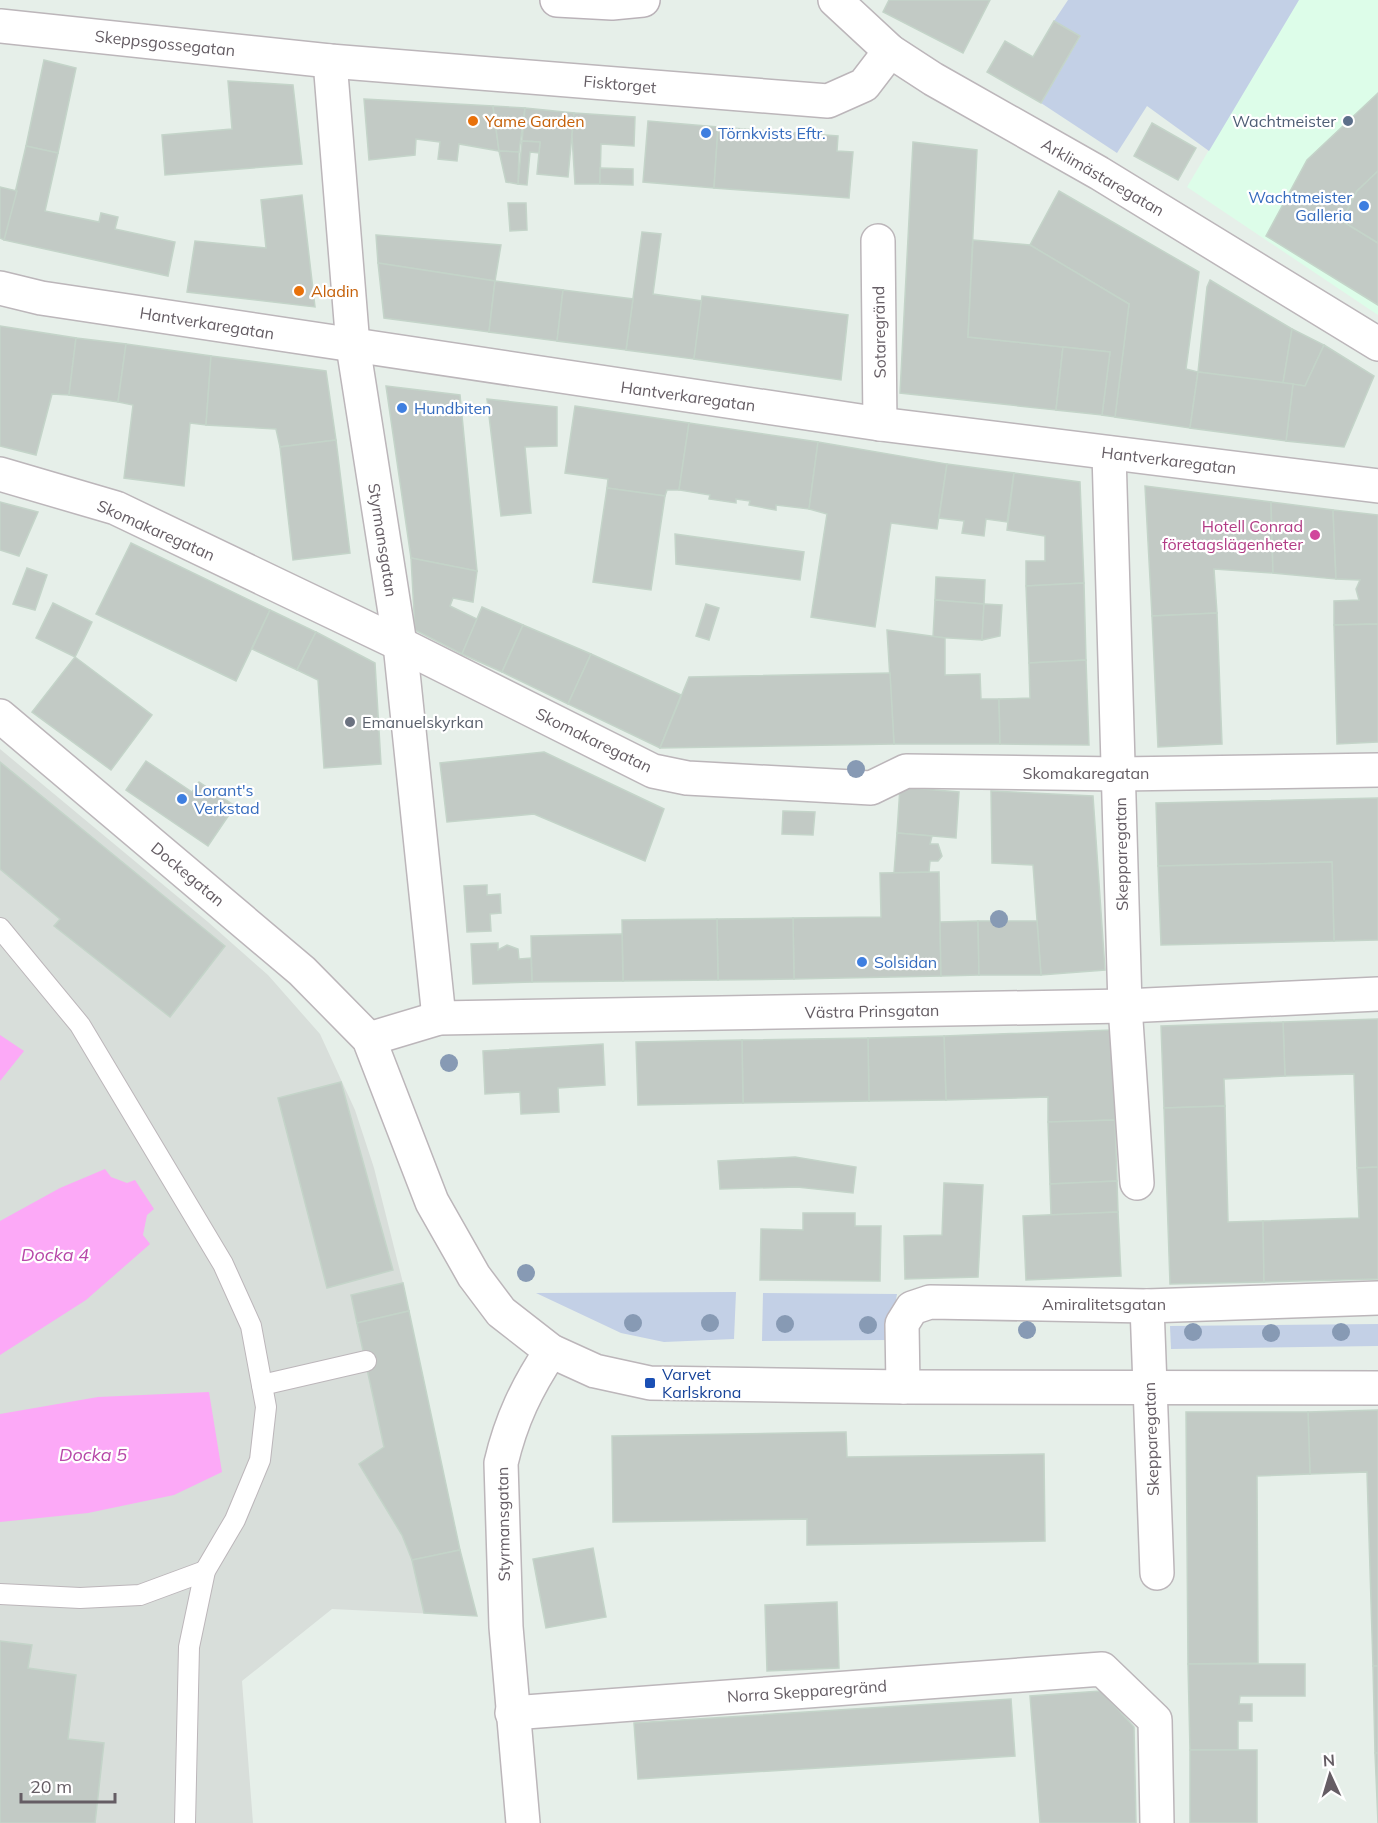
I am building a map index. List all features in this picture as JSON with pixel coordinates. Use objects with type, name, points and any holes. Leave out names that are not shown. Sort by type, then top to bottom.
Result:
[{"type":"street","points":[[557,0],[612,3],[643,0]]},
{"type":"street","name":"Arklimästaregatan","points":[[835,0],[890,51],[933,79],[1119,185],[1378,344]]},
{"type":"street","name":"Skeppsgossegatan","points":[[0,26],[330,61]]},
{"type":"street","name":"Fisktorget","points":[[330,61],[828,101],[864,85],[890,51]]},
{"type":"street","name":"Styrmansgatan","points":[[330,61],[353,346],[400,644],[439,1018]]},
{"type":"street","name":"Sotaregränd","points":[[878,241],[880,424]]},
{"type":"street","name":"Hantverkaregatan","points":[[0,288],[41,298],[880,424],[1378,486]]},
{"type":"street","name":"Skepparegatan","points":[[1109,453],[1125,1006],[1137,1183]]},
{"type":"street","name":"Skomakaregatan","points":[[0,474],[116,508],[400,644],[653,771],[687,778],[871,788],[906,771],[1119,774],[1378,770]]},
{"type":"street","name":"Dockegatan","points":[[0,716],[302,971],[369,1040]]},
{"type":"street","name":"Västra Prinsgatan","points":[[369,1040],[439,1018],[1125,1006],[1378,994]]},
{"type":"street","points":[[369,1040],[432,1202],[474,1276],[501,1312],[551,1351],[595,1371],[650,1383],[1149,1389],[1378,1388]]},
{"type":"street","name":"Amiralitetsgatan","points":[[903,1387],[902,1324],[912,1308],[930,1302],[1147,1306],[1378,1298]]},
{"type":"street","name":"Skepparegatan","points":[[1147,1306],[1156,1573]]},
{"type":"street","name":"Styrmansgatan","points":[[523,1823],[512,1713],[501,1462],[506,1439],[527,1386],[551,1351]]},
{"type":"street","name":"Norra Skepparegränd","points":[[512,1713],[1102,1669],[1155,1720],[1157,1823]]},
{"type":"lane","points":[[0,928],[80,1025],[224,1264],[251,1326],[266,1407],[260,1460],[235,1520],[205,1571],[189,1647],[185,1823]]},
{"type":"lane","points":[[262,1385],[366,1361]]},
{"type":"lane","points":[[0,1594],[80,1598],[140,1595],[205,1571]]},
{"type":"shaded area","points":[[1068,0],[1299,0],[1209,151],[1147,106],[1117,153],[1041,103],[1080,37],[1054,21]]},
{"type":"shaded area","points":[[1298,0],[1378,0],[1378,315],[1187,187]]},
{"type":"shaded area","points":[[0,749],[208,922],[268,975],[320,1034],[355,1110],[374,1168],[403,1283],[460,1550],[477,1616],[332,1609],[242,1681],[253,1823],[0,1823]]},
{"type":"shaded area","points":[[736,1292],[734,1339],[664,1342],[621,1333],[536,1293]]},
{"type":"shaded area","points":[[763,1293],[897,1294],[889,1340],[762,1341]]},
{"type":"shaded area","points":[[1378,1324],[1378,1346],[1171,1349],[1170,1326]]},
{"type":"water","points":[[0,1035],[24,1051],[0,1081]]},
{"type":"water","name":"Docka 4","points":[[105,1169],[111,1177],[127,1183],[135,1180],[154,1209],[147,1215],[143,1235],[150,1244],[86,1300],[0,1355],[0,1221],[60,1188]]},
{"type":"water","name":"Docka 5","points":[[209,1392],[222,1472],[174,1495],[88,1513],[0,1522],[0,1414],[98,1397]]},
{"type":"building","points":[[889,0],[990,0],[963,53],[883,12]]},
{"type":"building","points":[[1054,21],[1080,36],[1041,103],[987,72],[1005,41],[1033,57]]},
{"type":"building","points":[[44,60],[76,68],[58,153],[26,146]]},
{"type":"building","points":[[228,81],[293,85],[302,164],[165,175],[162,135],[232,129]]},
{"type":"building","points":[[1378,93],[1378,171],[1357,191],[1342,221],[1378,243],[1378,305],[1266,236],[1307,160]]},
{"type":"building","points":[[364,99],[493,106],[499,151],[459,144],[457,161],[438,159],[440,142],[416,139],[415,155],[369,160]]},
{"type":"building","points":[[493,106],[525,108],[519,152],[499,151]]},
{"type":"building","points":[[525,108],[574,113],[568,177],[537,174],[540,142],[522,141]]},
{"type":"building","points":[[574,113],[635,117],[634,146],[601,144],[600,184],[575,184],[572,136]]},
{"type":"building","points":[[648,121],[718,127],[714,188],[643,182]]},
{"type":"building","points":[[1152,123],[1196,148],[1178,180],[1134,156]]},
{"type":"building","points":[[718,127],[838,136],[837,151],[853,152],[849,198],[714,188]]},
{"type":"building","points":[[522,141],[540,142],[539,153],[530,152],[527,185],[518,184]]},
{"type":"building","points":[[913,142],[977,150],[968,337],[1063,347],[1056,410],[900,393]]},
{"type":"building","points":[[26,146],[58,153],[45,211],[99,222],[101,213],[118,217],[115,229],[175,242],[168,276],[4,240]]},
{"type":"building","points":[[499,151],[519,152],[518,184],[506,182]]},
{"type":"building","points":[[600,168],[633,169],[633,185],[600,184]]},
{"type":"building","name":"Wachtmeister Galleria","points":[[1378,171],[1378,243],[1342,221],[1357,191]]},
{"type":"building","points":[[0,187],[17,191],[4,240],[0,238]]},
{"type":"building","points":[[1059,191],[1199,272],[1186,369],[1198,372],[1190,428],[1115,417],[1129,304],[1030,245]]},
{"type":"building","points":[[302,195],[315,307],[187,292],[195,241],[266,248],[261,200]]},
{"type":"building","points":[[508,203],[526,203],[527,230],[510,231]]},
{"type":"building","points":[[642,232],[661,234],[653,294],[702,301],[694,359],[626,350]]},
{"type":"building","points":[[376,235],[501,245],[495,281],[378,263]]},
{"type":"building","points":[[973,240],[1030,245],[1129,304],[1115,417],[1102,415],[1110,352],[968,337]]},
{"type":"building","points":[[378,263],[495,281],[489,332],[384,318]]},
{"type":"building","points":[[1210,280],[1292,329],[1283,383],[1198,372],[1207,287]]},
{"type":"building","points":[[495,281],[563,290],[557,341],[489,332]]},
{"type":"building","points":[[563,290],[633,299],[626,350],[557,341]]},
{"type":"building","points":[[702,296],[848,315],[841,380],[694,359]]},
{"type":"building","points":[[0,326],[76,338],[69,395],[52,394],[36,455],[0,446]]},
{"type":"building","points":[[1292,329],[1324,345],[1305,386],[1283,383]]},
{"type":"building","points":[[76,338],[126,344],[118,402],[69,395]]},
{"type":"building","points":[[126,344],[211,356],[206,425],[190,423],[184,486],[124,478],[133,405],[118,402]]},
{"type":"building","points":[[1324,345],[1374,376],[1344,447],[1286,441],[1293,384],[1305,386]]},
{"type":"building","points":[[1063,347],[1110,352],[1102,415],[1056,410]]},
{"type":"building","points":[[211,356],[326,371],[336,440],[280,447],[276,429],[206,425]]},
{"type":"building","points":[[1198,372],[1293,384],[1286,441],[1190,428]]},
{"type":"building","points":[[386,386],[460,395],[477,571],[411,558]]},
{"type":"building","points":[[487,399],[557,407],[557,446],[525,447],[531,513],[501,516]]},
{"type":"building","points":[[575,406],[689,423],[679,490],[667,490],[665,496],[607,488],[608,479],[565,473]]},
{"type":"building","points":[[689,423],[818,442],[809,509],[776,505],[776,510],[749,505],[750,501],[736,499],[736,503],[709,499],[710,495],[679,490]]},
{"type":"building","points":[[336,440],[350,553],[293,560],[280,447]]},
{"type":"building","points":[[818,442],[947,464],[937,529],[891,523],[875,627],[811,617],[827,514],[809,509]]},
{"type":"building","points":[[947,464],[1014,473],[1007,522],[986,519],[984,536],[962,533],[964,521],[939,518]]},
{"type":"building","points":[[1014,473],[1080,482],[1084,583],[1026,586],[1026,561],[1045,561],[1045,536],[1007,530]]},
{"type":"building","points":[[1145,486],[1271,502],[1273,573],[1214,569],[1217,613],[1152,616]]},
{"type":"building","points":[[607,488],[665,496],[651,590],[593,582]]},
{"type":"building","points":[[0,502],[38,512],[19,556],[0,550]]},
{"type":"building","points":[[1271,502],[1333,510],[1336,579],[1273,573]]},
{"type":"building","points":[[1333,510],[1378,515],[1378,624],[1334,625],[1334,601],[1359,600],[1356,589],[1360,580],[1336,579]]},
{"type":"building","points":[[675,534],[804,552],[800,580],[676,564]]},
{"type":"building","points":[[131,543],[270,610],[236,681],[96,614]]},
{"type":"building","points":[[411,558],[477,571],[473,602],[453,598],[450,606],[477,619],[462,654],[415,630]]},
{"type":"building","points":[[27,568],[47,575],[35,610],[13,604]]},
{"type":"building","points":[[936,577],[985,580],[984,604],[935,600]]},
{"type":"building","points":[[1084,583],[1086,660],[1029,663],[1026,586]]},
{"type":"building","points":[[935,600],[984,604],[982,640],[933,637]]},
{"type":"building","points":[[53,603],[92,622],[75,657],[36,638]]},
{"type":"building","points":[[706,604],[719,608],[709,640],[696,636]]},
{"type":"building","points":[[984,604],[1002,605],[1000,636],[982,640]]},
{"type":"building","points":[[482,607],[523,625],[502,672],[462,654]]},
{"type":"building","points":[[270,610],[316,632],[297,670],[252,649]]},
{"type":"building","points":[[1217,613],[1222,744],[1158,747],[1152,616]]},
{"type":"building","points":[[1378,624],[1378,742],[1337,744],[1334,625]]},
{"type":"building","points":[[523,625],[591,654],[568,704],[502,672]]},
{"type":"building","points":[[887,630],[945,638],[945,675],[980,674],[981,699],[999,699],[1000,744],[894,744]]},
{"type":"building","name":"Emanuelskyrkan","points":[[316,632],[375,663],[381,764],[324,768],[318,680],[297,670]]},
{"type":"building","points":[[591,654],[681,695],[660,748],[568,704]]},
{"type":"building","points":[[75,657],[152,715],[111,770],[32,712]]},
{"type":"building","points":[[1086,660],[1089,745],[1000,744],[999,699],[1030,698],[1029,663]]},
{"type":"building","points":[[890,673],[894,744],[660,748],[689,677]]},
{"type":"building","points":[[544,752],[664,809],[645,861],[534,814],[447,822],[440,763]]},
{"type":"building","name":"Lorant's Verkstad","points":[[146,761],[192,792],[199,782],[235,806],[208,846],[126,790]]},
{"type":"building","points":[[0,762],[225,946],[170,1017],[54,926],[60,919],[0,869]]},
{"type":"building","points":[[900,787],[959,792],[956,838],[897,833]]},
{"type":"building","points":[[991,791],[1093,796],[1105,970],[1041,975],[1033,865],[992,863]]},
{"type":"building","points":[[1378,798],[1378,940],[1334,941],[1332,862],[1158,866],[1156,803]]},
{"type":"building","points":[[783,811],[815,812],[813,835],[782,834]]},
{"type":"building","points":[[897,833],[932,836],[930,844],[938,844],[942,856],[938,861],[930,861],[929,872],[894,873]]},
{"type":"building","points":[[1332,862],[1334,941],[1161,945],[1158,866]]},
{"type":"building","points":[[939,872],[941,976],[794,979],[793,918],[881,917],[880,873]]},
{"type":"building","points":[[487,885],[487,895],[500,894],[501,913],[490,914],[491,931],[467,932],[464,886]]},
{"type":"building","points":[[793,918],[794,979],[718,980],[717,919]]},
{"type":"building","points":[[717,919],[718,980],[623,981],[622,920]]},
{"type":"building","points":[[978,921],[979,975],[941,976],[940,922]]},
{"type":"building","points":[[978,921],[1037,921],[1041,975],[979,975]]},
{"type":"building","points":[[622,934],[623,981],[532,982],[531,936]]},
{"type":"building","points":[[498,943],[498,950],[507,945],[518,949],[519,959],[531,958],[532,982],[473,984],[471,944]]},
{"type":"building","points":[[1378,1019],[1378,1167],[1357,1168],[1354,1074],[1285,1076],[1283,1022]]},
{"type":"building","points":[[1283,1022],[1285,1076],[1224,1079],[1225,1106],[1164,1108],[1161,1026]]},
{"type":"building","points":[[1112,1030],[1115,1120],[1048,1122],[1048,1097],[946,1100],[944,1036]]},
{"type":"building","points":[[944,1036],[946,1100],[869,1101],[868,1038]]},
{"type":"building","points":[[868,1038],[869,1101],[743,1103],[742,1040]]},
{"type":"building","points":[[742,1040],[743,1103],[638,1105],[636,1042]]},
{"type":"building","points":[[603,1044],[605,1085],[558,1088],[559,1112],[521,1114],[520,1092],[485,1094],[483,1051]]},
{"type":"building","points":[[341,1082],[393,1270],[327,1288],[278,1098]]},
{"type":"building","points":[[1225,1106],[1228,1222],[1263,1221],[1264,1282],[1170,1284],[1164,1108]]},
{"type":"building","points":[[1115,1120],[1117,1181],[1050,1184],[1048,1122]]},
{"type":"building","points":[[795,1157],[856,1167],[853,1193],[797,1187],[720,1189],[718,1161]]},
{"type":"building","points":[[1378,1167],[1378,1279],[1264,1282],[1263,1221],[1359,1218],[1357,1168]]},
{"type":"building","points":[[1117,1181],[1118,1212],[1051,1215],[1050,1184]]},
{"type":"building","points":[[944,1183],[983,1185],[978,1277],[905,1279],[904,1236],[942,1235]]},
{"type":"building","points":[[1118,1212],[1121,1276],[1026,1280],[1023,1216]]},
{"type":"building","points":[[803,1213],[855,1213],[855,1226],[881,1226],[880,1281],[760,1280],[761,1229],[803,1230]]},
{"type":"building","points":[[403,1283],[409,1311],[357,1323],[351,1295]]},
{"type":"building","points":[[409,1311],[460,1550],[412,1560],[402,1535],[359,1464],[384,1447],[357,1323]]},
{"type":"building","points":[[1378,1410],[1378,1666],[1373,1666],[1367,1472],[1310,1474],[1308,1412]]},
{"type":"building","points":[[1186,1412],[1308,1412],[1310,1474],[1257,1476],[1258,1663],[1188,1664]]},
{"type":"building","points":[[846,1432],[847,1457],[1044,1454],[1045,1541],[807,1545],[807,1519],[613,1522],[612,1436]]},
{"type":"building","points":[[593,1548],[606,1617],[546,1628],[533,1559]]},
{"type":"building","points":[[460,1550],[477,1616],[424,1613],[412,1560]]},
{"type":"building","points":[[837,1602],[839,1668],[767,1671],[765,1605]]},
{"type":"building","points":[[0,1641],[32,1645],[28,1668],[76,1675],[68,1739],[104,1743],[95,1823],[0,1823]]},
{"type":"building","points":[[1188,1664],[1305,1664],[1305,1696],[1240,1696],[1239,1704],[1252,1704],[1252,1721],[1238,1721],[1238,1750],[1190,1750]]},
{"type":"building","points":[[1373,1666],[1378,1666],[1378,1753],[1375,1753]]},
{"type":"building","points":[[1101,1691],[1134,1727],[1136,1823],[1040,1823],[1030,1696]]},
{"type":"building","points":[[1011,1699],[1015,1756],[638,1779],[634,1723]]},
{"type":"building","points":[[1190,1750],[1257,1750],[1257,1823],[1190,1823]]},
{"type":"building","points":[[1375,1753],[1378,1753],[1378,1823]]},
{"type":"place","name":"Yame Garden","points":[[473,121]]},
{"type":"place","name":"Wachtmeister","points":[[1348,121]]},
{"type":"place","name":"Törnkvists Eftr.","points":[[706,133]]},
{"type":"place","name":"Wachtmeister Galleria","points":[[1364,206]]},
{"type":"place","name":"Aladin","points":[[299,291]]},
{"type":"place","name":"Hundbiten","points":[[402,408]]},
{"type":"place","name":"Hotell Conrad företagslägenheter","points":[[1315,535]]},
{"type":"place","name":"Emanuelskyrkan","points":[[350,722]]},
{"type":"place","name":"Lorant's Verkstad","points":[[182,799]]},
{"type":"place","name":"Solsidan","points":[[862,962]]},
{"type":"place","name":"Varvet Karlskrona","points":[[650,1383]]}]
